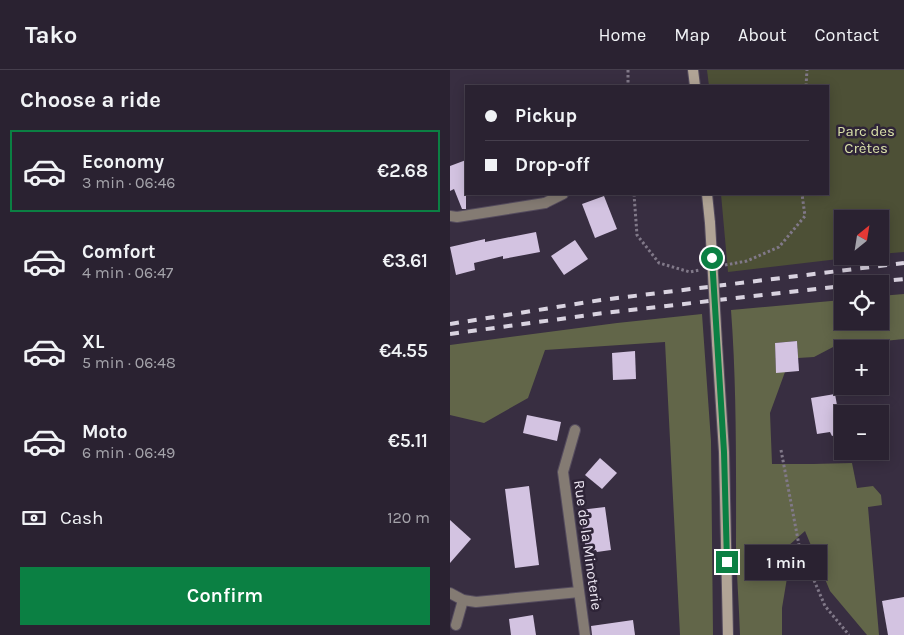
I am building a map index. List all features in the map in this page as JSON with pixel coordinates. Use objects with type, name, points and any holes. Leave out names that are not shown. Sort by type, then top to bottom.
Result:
[{"type":"main road","points":[[693,70],[695,85]]},
{"type":"main road","points":[[707,195],[724,452],[728,635]]},
{"type":"street","points":[[450,216],[457,217],[545,203],[561,195]]},
{"type":"street","name":"Rue de la Minoterie","points":[[575,430],[563,472],[585,635]]},
{"type":"street","points":[[450,593],[462,600],[476,602],[579,592]]},
{"type":"street","points":[[456,625],[462,600]]},
{"type":"path","points":[[628,70],[628,85]]},
{"type":"path","points":[[806,85],[807,70]]},
{"type":"path","points":[[781,450],[799,545],[825,606],[849,635]]},
{"type":"green space","name":"Parc des Crètes","points":[[707,70],[904,70],[904,252],[889,253],[889,210],[834,210],[834,260],[728,272],[721,195],[829,195],[829,85],[709,85]]},
{"type":"green space","points":[[904,294],[904,339],[834,340],[834,347],[814,357],[798,358],[797,341],[775,343],[776,372],[785,372],[770,413],[772,464],[852,463],[857,488],[873,486],[881,495],[882,505],[868,507],[879,635],[867,635],[830,591],[805,531],[778,555],[787,578],[782,608],[782,635],[740,635],[736,551],[735,400],[731,310],[834,301],[834,330],[889,330],[889,295]]},
{"type":"green space","points":[[702,314],[711,441],[713,635],[680,635],[665,342],[545,350],[528,398],[484,423],[450,415],[450,345]]},
{"type":"building","points":[[465,160],[466,209],[462,209],[454,189],[450,191],[450,166]]},
{"type":"building","points":[[604,196],[617,229],[595,238],[582,204]]},
{"type":"building","points":[[536,232],[540,252],[503,259],[503,256],[474,263],[475,270],[456,275],[450,247],[485,239],[485,242]]},
{"type":"building","points":[[575,240],[588,259],[564,275],[551,256]]},
{"type":"building","points":[[797,341],[799,371],[776,373],[775,343]]},
{"type":"building","points":[[635,351],[636,379],[613,380],[612,353]]},
{"type":"building","points":[[835,395],[837,405],[834,405],[834,435],[832,436],[830,432],[817,434],[811,398]]},
{"type":"building","points":[[527,415],[561,422],[557,441],[523,433]]},
{"type":"building","points":[[600,458],[617,473],[602,489],[585,475]]},
{"type":"building","points":[[529,486],[539,565],[515,568],[505,489]]},
{"type":"building","points":[[605,507],[611,550],[586,551],[580,510]]},
{"type":"building","points":[[450,520],[471,539],[450,563]]},
{"type":"building","points":[[904,597],[904,635],[888,635],[882,601]]},
{"type":"building","points":[[533,615],[536,635],[511,635],[509,619]]},
{"type":"building","points":[[633,620],[635,635],[592,635],[591,626]]},
{"type":"railway","points":[[450,324],[601,300],[904,263]]},
{"type":"railway","points":[[889,281],[904,279]]},
{"type":"railway","points":[[450,334],[604,313],[834,287]]},
{"type":"route","points":[[712,258],[724,452],[727,562]]}]
